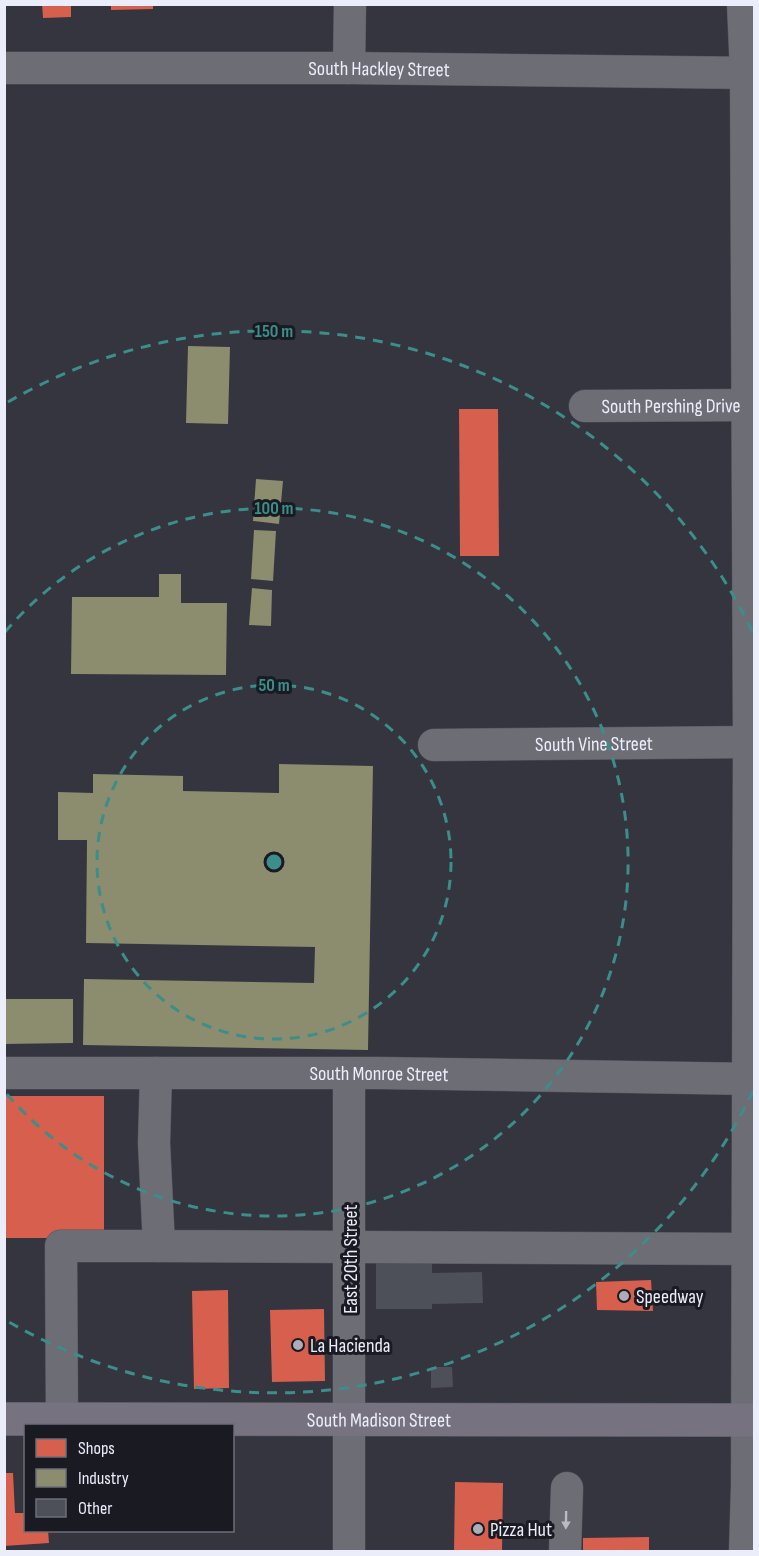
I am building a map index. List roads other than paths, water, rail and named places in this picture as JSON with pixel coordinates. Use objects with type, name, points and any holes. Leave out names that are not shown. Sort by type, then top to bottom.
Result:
[{"type":"main road","name":"South Madison Street","points":[[4,1419],[751,1420]]},
{"type":"street","points":[[349,68],[350,4]]},
{"type":"street","points":[[743,4],[750,73],[752,742],[751,1420],[745,1551]]},
{"type":"street","name":"South Hackley Street","points":[[4,68],[349,68],[750,73]]},
{"type":"street","name":"South Pershing Drive","points":[[585,406],[750,405]]},
{"type":"street","name":"South Vine Street","points":[[434,745],[752,742]]},
{"type":"street","points":[[156,1073],[154,1143],[159,1246]]},
{"type":"street","name":"South Monroe Street","points":[[4,1074],[403,1073],[751,1079]]},
{"type":"street","name":"East 20th Street","points":[[349,1074],[349,1551]]},
{"type":"street","points":[[62,1420],[61,1246],[751,1250]]},
{"type":"street","points":[[565,1551],[567,1488]]},
{"type":"place","name":"Speedway","points":[[624,1296]]},
{"type":"place","name":"La Hacienda","points":[[298,1345]]},
{"type":"place","name":"Pizza Hut","points":[[478,1529]]}]
